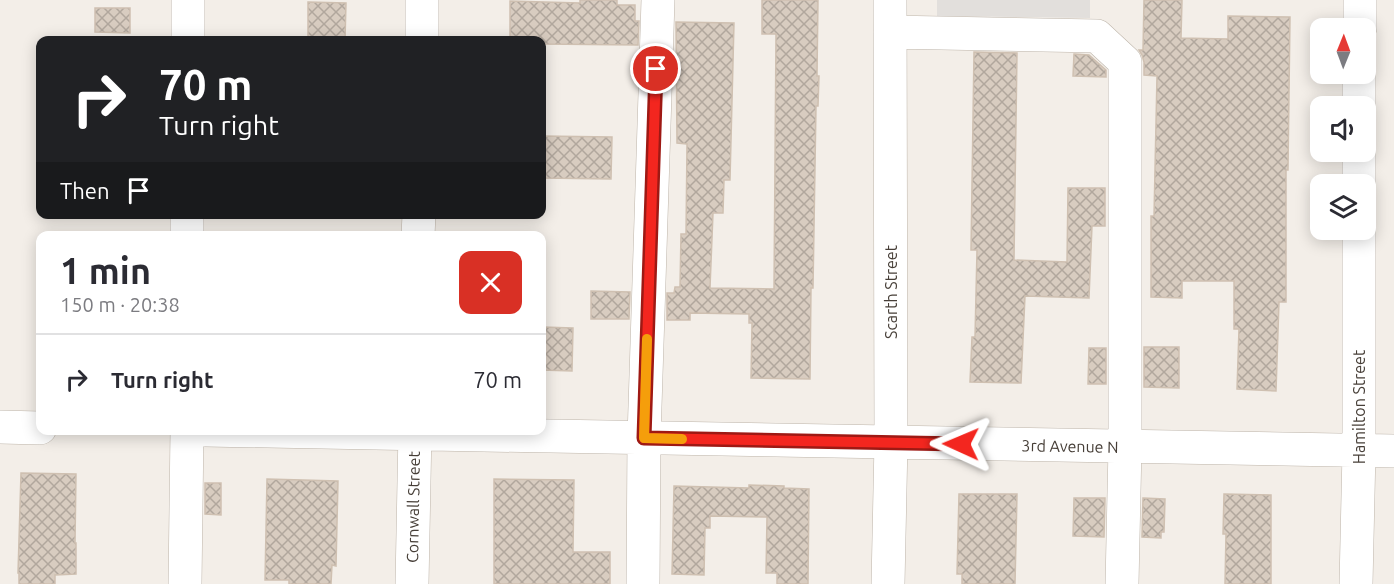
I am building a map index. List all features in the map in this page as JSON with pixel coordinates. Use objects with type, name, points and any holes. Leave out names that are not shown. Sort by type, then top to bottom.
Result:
[{"type":"street","points":[[188,0],[188,36]]},
{"type":"street","points":[[422,0],[422,36]]},
{"type":"street","points":[[643,584],[644,438],[658,0]]},
{"type":"street","name":"Scarth Street","points":[[888,584],[891,442],[890,0]]},
{"type":"street","points":[[1360,0],[1360,18]]},
{"type":"street","points":[[890,32],[1097,36],[1125,62],[1125,447],[1122,584]]},
{"type":"street","name":"Hamilton Street","points":[[1356,584],[1359,451],[1359,240]]},
{"type":"street","points":[[0,427],[36,428]]},
{"type":"street","points":[[185,584],[187,435]]},
{"type":"street","name":"Cornwall Street","points":[[412,584],[415,435]]},
{"type":"street","name":"3rd Avenue N","points":[[530,435],[1394,451]]},
{"type":"shaded area","points":[[937,0],[1090,0],[1090,18],[937,16]]},
{"type":"building","points":[[580,0],[617,0],[617,5],[635,5],[635,21],[639,21],[638,45],[546,44],[546,36],[510,36],[510,1],[580,3]]},
{"type":"building","points":[[762,0],[818,0],[817,76],[819,76],[818,106],[816,106],[810,379],[751,378],[752,323],[749,323],[749,314],[690,313],[690,320],[667,320],[667,293],[674,293],[675,287],[680,287],[681,234],[686,234],[687,144],[677,143],[676,22],[734,23],[730,180],[724,180],[723,213],[713,213],[710,288],[774,289],[776,34],[762,34]]},
{"type":"building","points":[[1144,0],[1182,0],[1181,38],[1228,39],[1228,16],[1290,17],[1288,170],[1286,170],[1286,302],[1279,302],[1276,391],[1237,389],[1239,329],[1234,329],[1234,281],[1182,281],[1182,298],[1151,297],[1151,216],[1154,216],[1157,76],[1144,75],[1144,62],[1139,50],[1143,50]]},
{"type":"building","points":[[308,2],[346,3],[345,36],[308,36]]},
{"type":"building","points":[[95,8],[130,8],[130,33],[95,32]]},
{"type":"building","points":[[974,52],[1017,53],[1014,260],[1067,262],[1068,188],[1105,188],[1105,226],[1092,226],[1089,298],[1025,296],[1021,383],[970,382],[972,337],[975,337],[977,250],[971,250]]},
{"type":"building","points":[[1074,54],[1089,55],[1106,70],[1106,77],[1073,76]]},
{"type":"building","points":[[546,136],[612,137],[611,179],[546,178]]},
{"type":"building","points":[[591,291],[630,292],[629,319],[591,319]]},
{"type":"building","points":[[546,327],[573,328],[572,371],[546,370]]},
{"type":"building","points":[[1144,347],[1179,347],[1179,388],[1144,387]]},
{"type":"building","points":[[1089,348],[1106,348],[1106,384],[1088,384]]},
{"type":"building","points":[[21,473],[76,474],[76,574],[55,575],[55,584],[19,584]]},
{"type":"building","points":[[267,479],[338,481],[336,566],[332,565],[331,584],[289,584],[289,580],[265,580]]},
{"type":"building","points":[[494,479],[574,480],[573,552],[610,552],[610,584],[494,584]]},
{"type":"building","points":[[205,483],[221,483],[221,515],[205,514]]},
{"type":"building","points":[[749,485],[809,489],[808,584],[777,584],[777,573],[766,573],[767,517],[710,516],[710,528],[705,528],[704,575],[672,574],[674,486],[749,488]]},
{"type":"building","points":[[959,494],[1017,494],[1015,584],[962,584],[962,574],[957,574]]},
{"type":"building","points":[[1224,494],[1271,495],[1271,584],[1225,584]]},
{"type":"building","points":[[1074,498],[1105,498],[1104,537],[1073,536]]},
{"type":"building","points":[[1143,498],[1165,499],[1164,532],[1161,532],[1161,538],[1142,537]]},
{"type":"slow traffic","points":[[647,339],[644,438],[682,439]]},
{"type":"route","points":[[656,69],[644,438],[961,444]]}]
